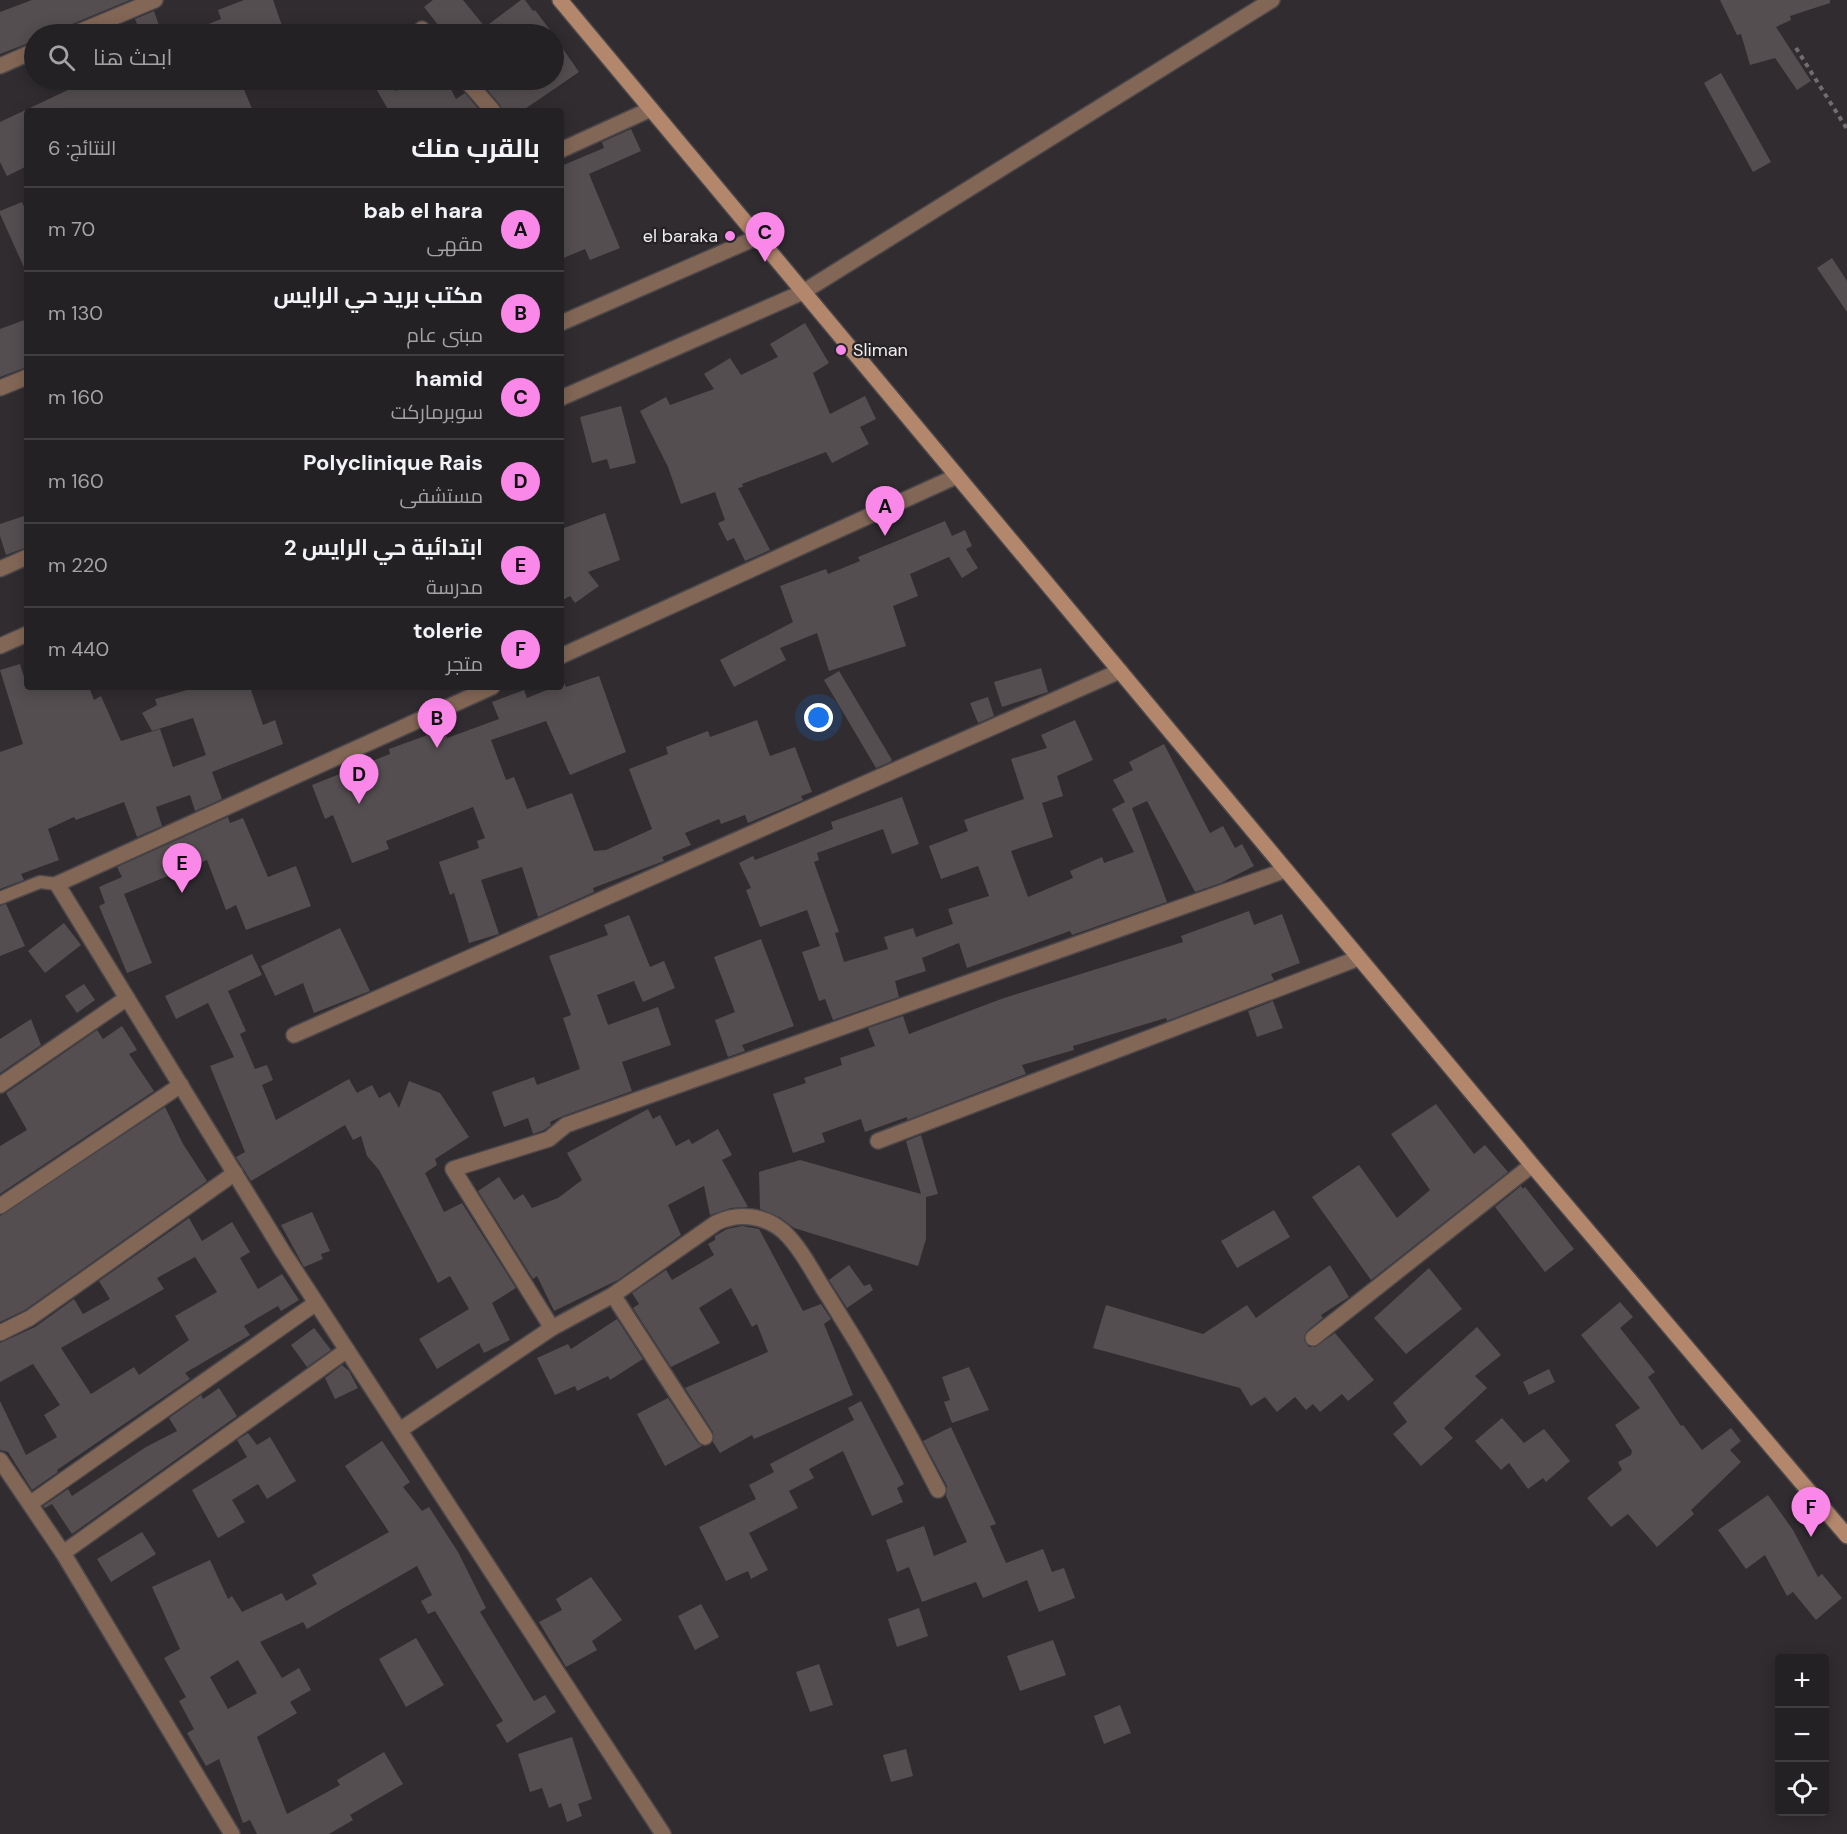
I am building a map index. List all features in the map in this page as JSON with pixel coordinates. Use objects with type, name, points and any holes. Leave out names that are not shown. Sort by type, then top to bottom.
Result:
[{"type":"main road","points":[[560,0],[1532,1165],[1847,1536]]},
{"type":"street","points":[[98,24],[154,0]]},
{"type":"street","points":[[564,397],[803,292],[1272,0]]},
{"type":"street","points":[[0,66],[24,55]]},
{"type":"street","points":[[475,90],[490,108]]},
{"type":"street","points":[[564,149],[651,109]]},
{"type":"street","points":[[564,322],[758,237]]},
{"type":"street","points":[[0,388],[24,378]]},
{"type":"street","points":[[564,655],[957,476]]},
{"type":"street","points":[[0,569],[24,558]]},
{"type":"street","points":[[0,646],[24,635]]},
{"type":"street","points":[[294,1035],[1120,671]]},
{"type":"street","points":[[485,690],[57,884],[316,1303],[663,1834]]},
{"type":"street","points":[[552,1328],[453,1169],[549,1139],[566,1125],[1286,870]]},
{"type":"street","points":[[878,1141],[1359,958]]},
{"type":"street","points":[[0,1085],[127,998]]},
{"type":"street","points":[[0,1206],[181,1085]]},
{"type":"street","points":[[1314,1338],[1532,1165]]},
{"type":"street","points":[[0,1333],[30,1318],[235,1173]]},
{"type":"street","points":[[400,1430],[552,1328],[614,1295],[729,1216],[760,1219],[783,1231],[802,1254],[873,1367],[938,1490]]},
{"type":"street","points":[[614,1295],[705,1437]]},
{"type":"street","points":[[31,1503],[316,1303]]},
{"type":"street","points":[[63,1553],[347,1350]]},
{"type":"street","points":[[0,1460],[63,1553],[232,1834]]},
{"type":"lane","points":[[0,898],[40,882],[57,884]]},
{"type":"path","points":[[1796,48],[1847,129]]},
{"type":"building","points":[[32,0],[130,0],[72,24],[24,24],[24,45],[0,54],[0,12]]},
{"type":"building","points":[[244,0],[273,0],[281,24],[208,24],[221,19],[218,10]]},
{"type":"building","points":[[433,0],[463,0],[483,24],[437,24],[424,7]]},
{"type":"building","points":[[521,0],[525,0],[533,11],[535,10],[546,24],[489,24]]},
{"type":"building","points":[[1720,0],[1830,0],[1830,3],[1790,16],[1791,20],[1776,27],[1811,81],[1797,90],[1775,58],[1750,65],[1741,34],[1737,35]]},
{"type":"building","points":[[154,11],[159,24],[137,24],[135,19]]},
{"type":"building","points":[[564,50],[579,72],[564,82]]},
{"type":"building","points":[[1721,73],[1771,162],[1753,172],[1704,83]]},
{"type":"building","points":[[68,90],[244,90],[252,108],[30,108]]},
{"type":"building","points":[[377,90],[451,90],[456,99],[465,93],[478,108],[387,108]]},
{"type":"building","points":[[488,90],[553,90],[526,108],[502,108]]},
{"type":"building","points":[[24,111],[24,168],[7,176],[0,162],[0,122]]},
{"type":"building","points":[[631,129],[641,151],[589,174],[620,248],[590,260],[585,249],[564,258],[564,165],[604,148],[602,142]]},
{"type":"building","points":[[22,202],[24,207],[24,267],[0,214],[0,211]]},
{"type":"building","points":[[1832,258],[1847,281],[1847,312],[1817,268]]},
{"type":"building","points":[[24,320],[24,368],[0,377],[0,329]]},
{"type":"building","points":[[805,323],[829,363],[813,373],[830,414],[865,396],[876,419],[860,427],[869,444],[832,463],[826,452],[742,484],[743,487],[738,488],[770,550],[745,561],[734,538],[727,541],[718,523],[725,520],[715,492],[681,504],[668,467],[640,411],[666,397],[670,405],[714,389],[704,374],[730,358],[741,375],[778,357],[770,344]]},
{"type":"building","points":[[621,406],[636,463],[610,469],[607,459],[592,463],[580,417]]},
{"type":"building","points":[[605,513],[620,560],[588,572],[599,586],[575,603],[570,596],[564,599],[564,528]]},
{"type":"building","points":[[24,516],[24,548],[6,555],[0,536],[0,524]]},
{"type":"building","points":[[945,521],[952,536],[965,530],[972,546],[966,549],[978,568],[962,578],[949,557],[910,574],[918,596],[893,606],[906,646],[829,671],[817,633],[780,648],[786,660],[734,687],[720,660],[793,622],[780,586],[826,569],[828,574],[860,561],[858,557]]},
{"type":"building","points":[[20,664],[24,677],[24,690],[90,690],[94,700],[101,696],[121,741],[160,729],[173,767],[206,755],[193,718],[152,731],[142,713],[157,705],[155,699],[187,690],[251,690],[263,725],[275,720],[283,744],[212,772],[222,799],[195,811],[190,795],[156,807],[162,826],[137,837],[124,802],[76,820],[74,817],[48,829],[59,860],[21,874],[24,880],[0,889],[0,752],[23,744],[0,670]]},
{"type":"building","points":[[1041,668],[1048,692],[1002,707],[994,682]]},
{"type":"building","points":[[839,671],[892,760],[890,762],[876,768],[824,680]]},
{"type":"building","points":[[599,676],[626,752],[570,775],[546,721],[491,740],[506,780],[514,777],[527,809],[572,793],[594,851],[606,850],[652,829],[629,769],[668,754],[666,747],[708,731],[710,737],[757,720],[770,756],[795,747],[812,792],[801,796],[803,800],[748,823],[745,815],[721,824],[719,819],[685,833],[691,845],[662,857],[664,861],[593,888],[594,892],[538,917],[522,867],[481,880],[499,934],[469,943],[454,893],[450,895],[439,862],[479,848],[477,841],[485,838],[473,807],[386,841],[389,849],[352,863],[333,815],[325,819],[312,785],[390,754],[389,749],[444,729],[447,738],[499,719],[492,702],[524,690],[527,698],[547,690],[564,690],[564,683],[566,687]]},
{"type":"building","points":[[988,697],[994,716],[978,723],[970,703]]},
{"type":"building","points":[[1075,720],[1093,760],[1057,776],[1063,796],[1042,803],[1053,837],[1011,851],[1028,897],[1073,878],[1070,871],[1102,857],[1104,863],[1134,852],[1112,809],[1125,802],[1113,780],[1133,770],[1129,762],[1164,744],[1210,833],[1223,826],[1235,848],[1242,844],[1254,866],[1221,883],[1195,892],[1147,801],[1132,808],[1167,902],[1072,935],[1070,931],[967,968],[959,943],[922,958],[926,971],[895,981],[899,997],[833,1020],[825,999],[819,1001],[802,952],[820,946],[807,910],[760,927],[746,890],[751,888],[739,863],[753,856],[755,860],[833,829],[831,822],[902,797],[919,844],[892,854],[883,829],[817,853],[819,860],[814,862],[839,932],[835,933],[844,962],[888,949],[884,937],[913,928],[916,937],[953,924],[948,909],[989,896],[978,866],[941,879],[929,846],[968,831],[964,820],[1024,799],[1011,759],[1047,748],[1041,735]]},
{"type":"building","points":[[228,817],[230,823],[243,818],[268,877],[296,866],[311,906],[246,930],[236,905],[226,910],[207,860],[124,894],[152,963],[127,973],[99,906],[105,903],[99,887],[122,877],[117,867]]},
{"type":"building","points":[[6,904],[25,946],[0,956],[0,906]]},
{"type":"building","points":[[1249,911],[1254,925],[1282,914],[1300,963],[1271,974],[1274,980],[1167,1021],[1166,1018],[1073,1046],[1074,1050],[1022,1065],[1026,1074],[907,1120],[907,1117],[865,1132],[861,1119],[822,1133],[825,1142],[793,1153],[773,1094],[806,1083],[804,1078],[842,1065],[840,1058],[875,1046],[868,1028],[903,1016],[909,1034],[1001,999],[1183,942],[1181,936]]},
{"type":"building","points":[[629,915],[650,967],[664,961],[675,988],[643,1002],[634,981],[597,995],[608,1025],[658,1007],[671,1045],[622,1062],[632,1091],[563,1116],[550,1122],[551,1125],[544,1130],[533,1134],[528,1118],[504,1127],[492,1092],[534,1077],[537,1085],[580,1069],[563,1018],[571,1015],[549,956],[608,935],[604,925]]},
{"type":"building","points":[[64,923],[81,945],[45,973],[28,951]]},
{"type":"building","points":[[340,928],[370,991],[314,1013],[303,983],[275,996],[261,966]]},
{"type":"building","points":[[761,939],[794,1026],[742,1045],[745,1051],[728,1057],[715,1020],[735,1012],[714,957]]},
{"type":"building","points":[[252,954],[262,975],[228,991],[246,1031],[240,1034],[255,1069],[267,1065],[273,1080],[262,1085],[276,1120],[349,1079],[357,1093],[372,1085],[379,1098],[390,1092],[399,1108],[409,1081],[440,1093],[469,1137],[435,1159],[437,1165],[425,1173],[444,1212],[462,1203],[516,1288],[492,1303],[510,1340],[484,1353],[479,1343],[437,1369],[419,1339],[469,1309],[450,1276],[438,1283],[379,1170],[367,1156],[361,1136],[353,1140],[345,1125],[251,1181],[236,1157],[245,1152],[210,1066],[234,1057],[208,1003],[176,1019],[165,996]]},
{"type":"building","points":[[84,984],[95,1000],[77,1013],[65,996]]},
{"type":"building","points":[[1273,1001],[1283,1028],[1257,1037],[1248,1011]]},
{"type":"building","points":[[31,1019],[41,1045],[0,1073],[0,1039]]},
{"type":"building","points":[[122,1026],[137,1050],[129,1054],[154,1091],[0,1194],[0,1146],[27,1130],[6,1093],[97,1030],[103,1039]]},
{"type":"building","points":[[1436,1104],[1474,1154],[1485,1145],[1508,1172],[1371,1280],[1312,1197],[1359,1165],[1397,1218],[1430,1190],[1391,1134]]},
{"type":"building","points":[[165,1107],[183,1144],[207,1181],[25,1310],[0,1322],[0,1216]]},
{"type":"building","points":[[648,1109],[653,1119],[660,1115],[676,1146],[689,1139],[692,1144],[718,1129],[732,1155],[722,1160],[748,1207],[731,1208],[710,1215],[704,1186],[668,1205],[681,1235],[618,1280],[554,1311],[537,1276],[533,1279],[478,1191],[499,1177],[514,1200],[523,1194],[532,1208],[558,1198],[582,1180],[567,1153]]},
{"type":"building","points":[[921,1135],[938,1194],[926,1197],[926,1239],[918,1266],[794,1228],[781,1218],[760,1209],[759,1172],[800,1160],[921,1194],[906,1141]]},
{"type":"building","points":[[1521,1186],[1523,1189],[1525,1187],[1574,1249],[1545,1272],[1495,1207]]},
{"type":"building","points":[[1274,1210],[1290,1237],[1237,1268],[1221,1241]]},
{"type":"building","points":[[312,1212],[330,1251],[321,1254],[323,1259],[304,1267],[281,1225]]},
{"type":"building","points":[[189,1218],[202,1241],[232,1222],[250,1252],[240,1258],[258,1289],[282,1274],[299,1300],[281,1311],[278,1306],[244,1326],[250,1335],[185,1373],[190,1379],[57,1470],[58,1472],[32,1490],[8,1452],[0,1450],[0,1401],[26,1455],[57,1437],[44,1415],[60,1405],[33,1364],[0,1382],[0,1343],[35,1327],[74,1299],[83,1314],[110,1299],[99,1281]],"holes":[[[195,1257],[217,1292],[175,1316],[189,1340],[139,1375],[134,1367],[91,1394],[61,1348],[164,1289],[157,1278]]]},
{"type":"building","points":[[742,1226],[759,1229],[803,1311],[821,1304],[831,1319],[824,1324],[853,1395],[754,1439],[752,1435],[720,1453],[713,1442],[713,1432],[685,1388],[768,1352],[757,1324],[752,1327],[731,1288],[699,1308],[720,1343],[671,1367],[633,1308],[639,1304],[632,1293],[666,1270],[672,1280],[714,1255],[708,1244],[715,1240],[715,1236],[727,1229]]},
{"type":"building","points":[[849,1265],[864,1286],[870,1284],[873,1290],[847,1308],[829,1280]]},
{"type":"building","points":[[1330,1265],[1349,1297],[1321,1315],[1323,1318],[1307,1331],[1304,1340],[1309,1347],[1315,1347],[1335,1333],[1374,1380],[1348,1401],[1342,1394],[1320,1412],[1313,1404],[1306,1410],[1295,1397],[1277,1412],[1265,1397],[1251,1406],[1240,1388],[1093,1348],[1106,1305],[1203,1334],[1247,1305],[1256,1318]]},
{"type":"building","points":[[1429,1268],[1462,1309],[1406,1354],[1374,1318]]},
{"type":"building","points":[[1620,1302],[1633,1317],[1620,1328],[1655,1372],[1648,1377],[1681,1426],[1683,1425],[1702,1450],[1731,1428],[1741,1441],[1730,1450],[1741,1462],[1691,1510],[1694,1514],[1657,1547],[1628,1514],[1611,1527],[1587,1498],[1622,1470],[1618,1462],[1631,1455],[1632,1451],[1615,1425],[1640,1408],[1581,1335]]},
{"type":"building","points":[[617,1319],[643,1359],[610,1380],[608,1376],[577,1391],[575,1386],[555,1395],[537,1358],[568,1344],[571,1349]]},
{"type":"building","points":[[1477,1327],[1501,1355],[1475,1376],[1487,1388],[1444,1428],[1453,1438],[1421,1466],[1393,1434],[1407,1422],[1393,1403]]},
{"type":"building","points":[[314,1328],[331,1350],[307,1367],[291,1345]]},
{"type":"building","points":[[342,1365],[349,1371],[358,1388],[335,1399],[325,1378]]},
{"type":"building","points":[[969,1367],[989,1410],[952,1423],[944,1402],[950,1400],[942,1377]]},
{"type":"building","points":[[1549,1369],[1555,1382],[1529,1395],[1523,1382]]},
{"type":"building","points":[[219,1388],[237,1416],[72,1534],[52,1504],[45,1508],[43,1506],[68,1489],[72,1496],[146,1447],[177,1431],[169,1418],[201,1395],[203,1399]]},
{"type":"building","points":[[668,1398],[702,1446],[665,1466],[637,1414]]},
{"type":"building","points":[[861,1401],[904,1484],[897,1488],[903,1502],[872,1516],[843,1451],[809,1469],[814,1478],[789,1491],[798,1508],[749,1533],[768,1570],[751,1579],[748,1571],[726,1581],[699,1527],[756,1499],[749,1485],[774,1472],[770,1464],[854,1420],[848,1408]]},
{"type":"building","points":[[1502,1418],[1524,1443],[1544,1429],[1570,1461],[1546,1482],[1543,1478],[1528,1489],[1509,1463],[1501,1470],[1475,1441]]},
{"type":"building","points":[[951,1427],[996,1524],[990,1526],[1006,1563],[1043,1549],[1052,1572],[1064,1568],[1075,1598],[1039,1612],[1027,1580],[983,1598],[976,1582],[922,1602],[909,1567],[897,1572],[886,1540],[924,1526],[934,1556],[967,1542],[946,1496],[947,1486],[923,1441]]},
{"type":"building","points":[[248,1433],[257,1445],[270,1437],[296,1481],[267,1499],[258,1484],[232,1500],[245,1522],[218,1538],[192,1490],[247,1457],[237,1440]]},
{"type":"building","points":[[382,1441],[410,1482],[403,1487],[422,1511],[429,1507],[458,1552],[486,1608],[480,1612],[534,1701],[545,1695],[556,1712],[507,1743],[496,1725],[503,1721],[435,1611],[428,1614],[421,1601],[432,1595],[417,1566],[307,1629],[303,1622],[260,1642],[282,1678],[299,1668],[311,1690],[290,1702],[297,1713],[257,1737],[287,1814],[340,1785],[337,1780],[384,1752],[403,1784],[350,1815],[353,1820],[329,1834],[257,1834],[250,1820],[243,1823],[219,1759],[206,1766],[187,1733],[194,1729],[179,1701],[186,1697],[164,1658],[180,1649],[152,1587],[210,1560],[228,1599],[232,1596],[242,1612],[282,1593],[286,1601],[317,1584],[312,1575],[389,1532],[345,1466]],"holes":[[[238,1660],[257,1693],[228,1709],[210,1677]]]},
{"type":"building","points":[[1768,1495],[1793,1530],[1818,1577],[1822,1574],[1842,1598],[1816,1620],[1793,1592],[1787,1596],[1765,1555],[1746,1569],[1718,1530]]},
{"type":"building","points":[[142,1532],[156,1554],[111,1582],[97,1559]]},
{"type":"building","points":[[591,1577],[622,1620],[592,1641],[597,1650],[566,1667],[539,1622],[562,1610],[556,1599]]},
{"type":"building","points":[[701,1604],[719,1637],[695,1650],[678,1616]]},
{"type":"building","points":[[919,1608],[928,1636],[897,1647],[888,1619]]},
{"type":"building","points":[[416,1638],[444,1685],[406,1707],[379,1659]]},
{"type":"building","points":[[1053,1640],[1066,1675],[1020,1691],[1007,1656]]},
{"type":"building","points":[[819,1664],[833,1705],[810,1712],[796,1672]]},
{"type":"building","points":[[1120,1705],[1131,1733],[1104,1744],[1094,1716]]},
{"type":"building","points":[[572,1737],[592,1799],[578,1804],[582,1816],[567,1822],[561,1803],[549,1808],[542,1788],[530,1792],[518,1754]]},
{"type":"building","points":[[906,1749],[913,1776],[891,1782],[883,1755]]},
{"type":"place","name":"el baraka","points":[[730,236]]},
{"type":"place","name":"hamid","points":[[765,262]]},
{"type":"place","name":"Sliman","points":[[841,350]]},
{"type":"place","name":"bab el hara","points":[[885,536]]},
{"type":"place","name":"مكتب بريد حي الرايس","points":[[437,748]]},
{"type":"place","name":"Polyclinique Rais","points":[[359,804]]},
{"type":"place","name":"ابتدائية حي الرايس 2","points":[[182,893]]},
{"type":"place","name":"tolerie","points":[[1811,1537]]}]
